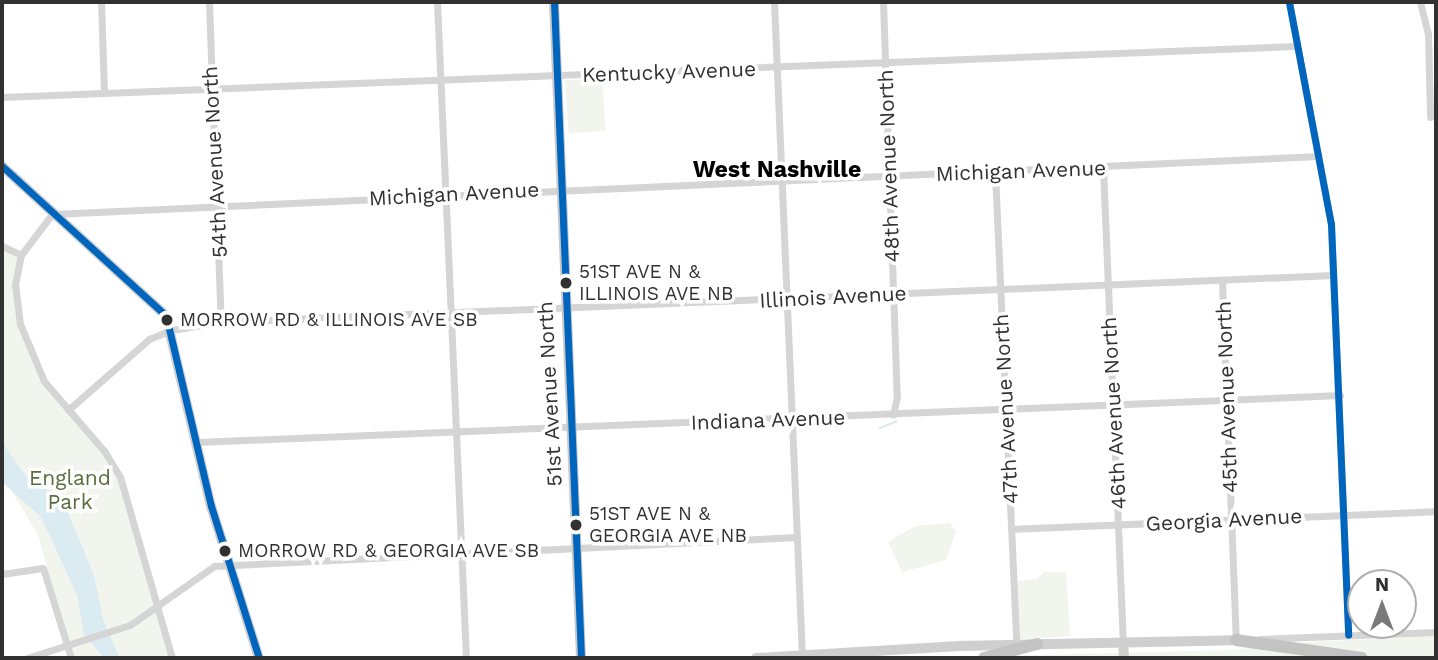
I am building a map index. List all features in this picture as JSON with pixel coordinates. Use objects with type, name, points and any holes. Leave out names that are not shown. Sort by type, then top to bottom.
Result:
[{"type":"highway","points":[[1236,639],[1362,658]]},
{"type":"highway","points":[[984,658],[1037,644]]},
{"type":"main road","name":"51st Avenue North","points":[[554,2],[581,658]]},
{"type":"street","points":[[101,2],[104,93]]},
{"type":"street","name":"54th Avenue North","points":[[209,2],[210,89],[219,204],[221,322]]},
{"type":"street","points":[[438,2],[466,658]]},
{"type":"street","points":[[774,2],[802,656]]},
{"type":"street","name":"48th Avenue North","points":[[883,2],[897,397],[893,415]]},
{"type":"street","points":[[1289,2],[1294,46],[1331,224],[1347,594]]},
{"type":"street","points":[[1420,2],[1428,33],[1430,117]]},
{"type":"street","name":"Kentucky Avenue","points":[[2,97],[1294,46]]},
{"type":"street","name":"Michigan Avenue","points":[[52,214],[219,204],[781,182],[889,175],[996,173],[1319,156]]},
{"type":"street","points":[[2,166],[52,214],[133,282],[166,316],[228,565],[259,658]]},
{"type":"street","name":"46th Avenue North","points":[[1103,168],[1124,658]]},
{"type":"street","name":"47th Avenue North","points":[[996,173],[1016,645]]},
{"type":"street","points":[[52,214],[21,255],[15,285],[20,324],[34,364],[120,477],[172,658]]},
{"type":"street","points":[[2,246],[21,255]]},
{"type":"street","name":"Illinois Avenue","points":[[68,410],[136,348],[171,330],[221,322],[1333,275]]},
{"type":"street","name":"45th Avenue North","points":[[1222,280],[1236,639]]},
{"type":"street","name":"Indiana Avenue","points":[[197,442],[1340,395]]},
{"type":"street","name":"Georgia Avenue","points":[[1012,529],[1436,511]]},
{"type":"street","points":[[27,658],[122,629],[158,606],[202,572],[228,565],[796,537]]},
{"type":"street","points":[[2,574],[43,568],[71,644],[71,658]]},
{"type":"street","points":[[1417,633],[1436,632]]},
{"type":"street","points":[[756,658],[1037,644],[1347,635]]},
{"type":"green space","points":[[602,78],[606,131],[569,133],[565,81]]},
{"type":"green space","name":"England Park","points":[[2,246],[21,255],[16,300],[34,364],[120,477],[172,658],[72,658],[38,535],[2,475]]},
{"type":"green space","points":[[950,523],[956,532],[946,560],[902,572],[888,542],[915,526]]},
{"type":"green space","points":[[1044,572],[1066,572],[1070,636],[1020,639],[1018,581],[1037,579]]},
{"type":"green space","points":[[1436,636],[1436,658],[922,658],[1233,650],[1285,643],[1417,639]]},
{"type":"shaded area","points":[[2,442],[28,479],[49,490],[68,513],[94,575],[104,623],[120,658],[104,658],[84,634],[77,595],[41,517],[2,482]]},
{"type":"waterway","points":[[880,428],[897,421]]},
{"type":"transit line","points":[[554,2],[581,658]]},
{"type":"transit line","points":[[1289,2],[1331,224],[1347,611]]},
{"type":"transit line","points":[[2,166],[166,316],[211,506],[259,658]]},
{"type":"place","name":"51ST AVE N & ILLINOIS AVE NB","points":[[566,283]]},
{"type":"place","name":"MORROW RD & ILLINOIS AVE SB","points":[[167,320]]},
{"type":"place","name":"51ST AVE N & GEORGIA AVE NB","points":[[576,525]]},
{"type":"place","name":"MORROW RD & GEORGIA AVE SB","points":[[225,551]]},
{"type":"district","name":"West Nashville","points":[[777,170]]}]
